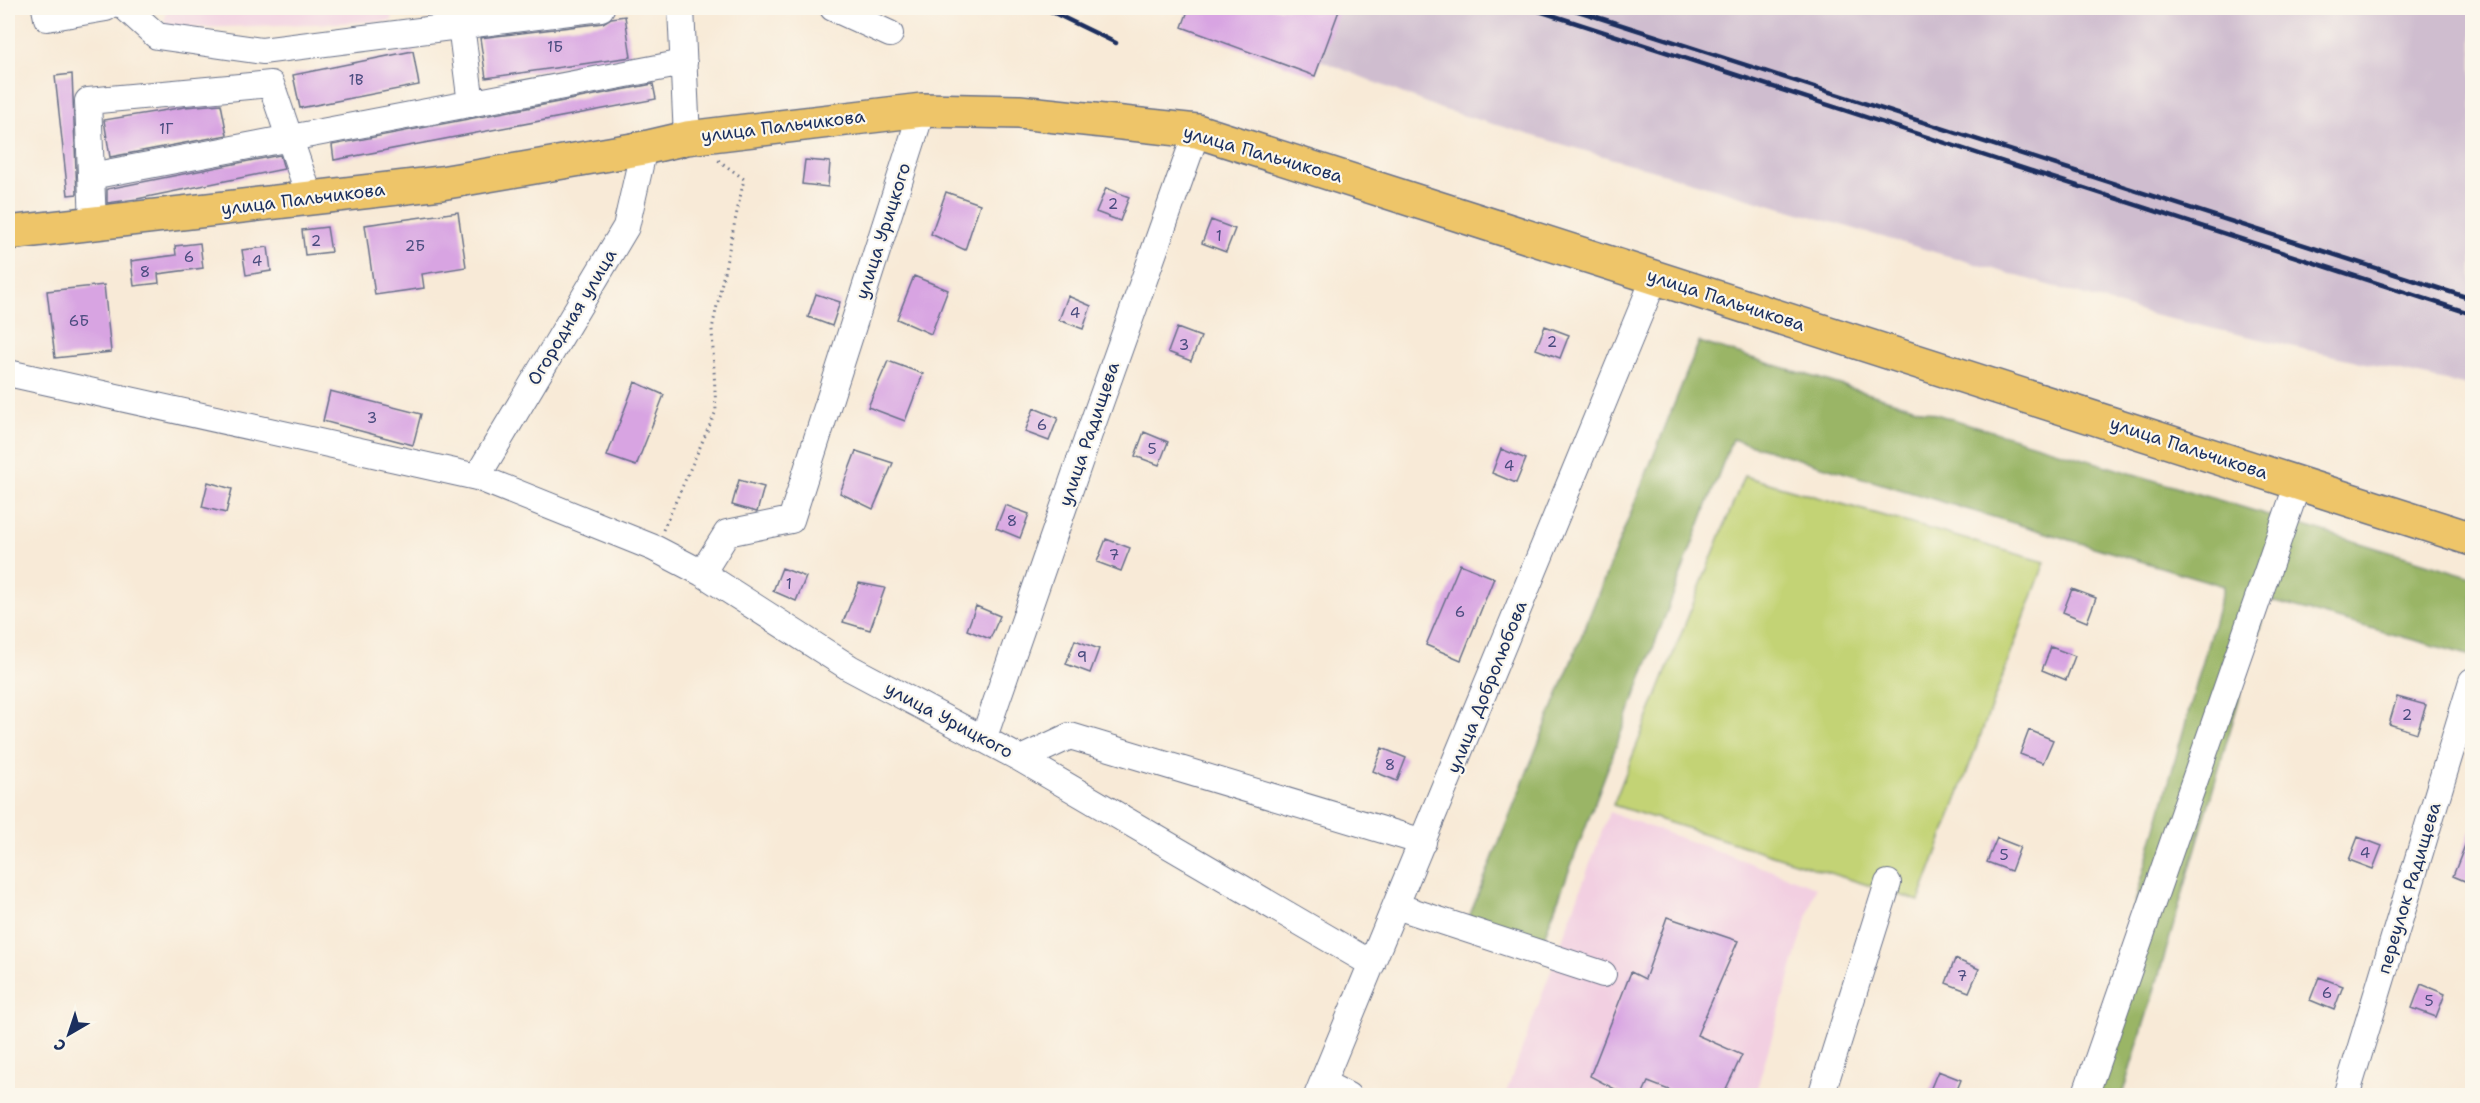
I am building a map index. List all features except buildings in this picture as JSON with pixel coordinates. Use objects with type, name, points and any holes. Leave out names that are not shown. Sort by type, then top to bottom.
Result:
[{"type":"main road","name":"улица Пальчикова","points":[[8,233],[441,183],[644,148],[687,138],[922,110],[1019,112],[1197,131],[2472,539]]},
{"type":"street","points":[[45,8],[47,18],[106,8]]},
{"type":"street","points":[[126,8],[157,36],[262,51],[602,8]]},
{"type":"street","points":[[681,8],[687,138]]},
{"type":"street","points":[[833,8],[890,34]]},
{"type":"street","points":[[461,26],[471,104]]},
{"type":"street","points":[[262,51],[310,198]]},
{"type":"street","points":[[91,176],[684,63]]},
{"type":"street","points":[[93,224],[88,101],[272,84]]},
{"type":"street","name":"улица Урицкого","points":[[702,573],[728,532],[791,520],[922,110]]},
{"type":"street","name":"улица Радищева","points":[[984,737],[1197,131]]},
{"type":"street","name":"Огородная улица","points":[[477,477],[626,227],[644,148]]},
{"type":"street","name":"улица Добролюбова","points":[[1320,1089],[1655,277]]},
{"type":"street","name":"улица Урицкого","points":[[8,373],[477,477],[654,548],[702,573],[850,668],[984,737],[1021,759],[1070,735],[1423,842]]},
{"type":"street","points":[[2085,1095],[2298,483]]},
{"type":"street","name":"переулок Радищева","points":[[2346,1095],[2472,681]]},
{"type":"street","points":[[1021,759],[1372,964]]},
{"type":"street","points":[[1821,1095],[1887,884]]},
{"type":"street","points":[[1396,906],[1603,974]]},
{"type":"street","points":[[1320,1089],[1348,1095]]},
{"type":"path","points":[[654,548],[716,411],[712,329],[744,179],[687,138]]},
{"type":"shaded area","points":[[166,8],[392,8],[392,21],[164,29]]},
{"type":"shaded area","points":[[1191,8],[2472,8],[2472,387],[2148,314],[1441,109]]},
{"type":"shaded area","points":[[1609,812],[1816,887],[1755,1095],[1514,1096],[1506,1093]]},
{"type":"green space","points":[[1699,342],[2472,577],[2472,656],[2268,600],[2122,1095],[2081,1095],[2224,586],[1732,439],[1541,945],[1469,917]]},
{"type":"green space","points":[[1744,476],[2045,562],[1919,901],[1613,805]]},
{"type":"railway","points":[[1044,8],[1116,43]]},
{"type":"railway","points":[[1530,8],[2472,314]]},
{"type":"railway","points":[[1569,8],[2472,299]]}]
